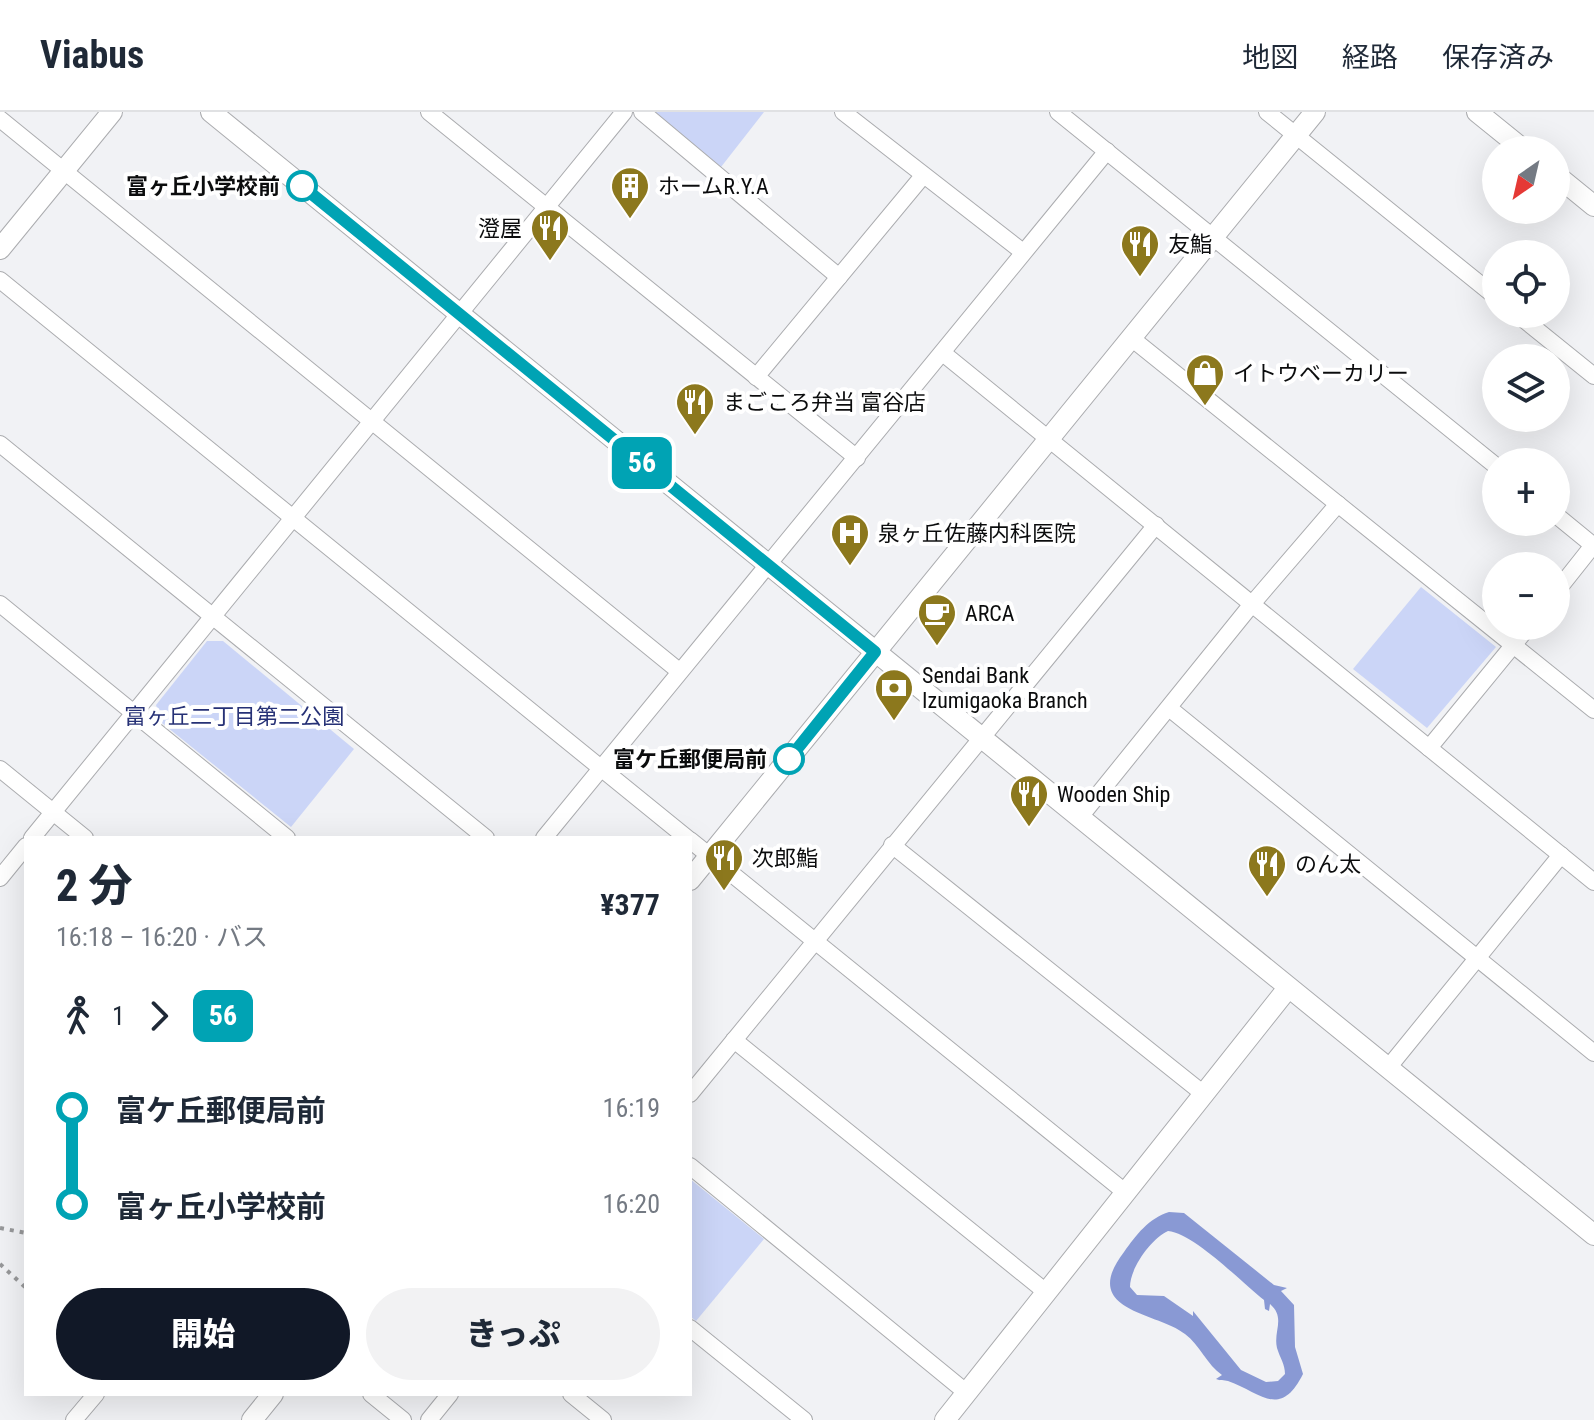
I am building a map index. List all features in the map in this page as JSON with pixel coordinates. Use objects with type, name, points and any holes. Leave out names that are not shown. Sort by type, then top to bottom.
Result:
[{"type":"street","points":[[0,249],[112,112]]},
{"type":"street","points":[[211,112],[1594,1235]]},
{"type":"street","points":[[429,112],[857,458]]},
{"type":"street","points":[[34,836],[624,112]]},
{"type":"street","points":[[642,112],[839,277]]},
{"type":"street","points":[[843,112],[922,177],[1023,252]]},
{"type":"street","points":[[1058,112],[1482,455]]},
{"type":"street","points":[[1267,112],[1482,286]]},
{"type":"street","points":[[692,877],[1211,235],[1315,112]]},
{"type":"street","points":[[1477,112],[1507,136]]},
{"type":"street","points":[[0,119],[679,671]]},
{"type":"street","points":[[546,836],[944,354],[1107,151]]},
{"type":"street","points":[[756,377],[922,177]]},
{"type":"street","points":[[1570,186],[1594,206]]},
{"type":"street","points":[[0,280],[685,836]]},
{"type":"street","points":[[1534,328],[1594,376]]},
{"type":"street","points":[[1130,337],[1594,710]]},
{"type":"street","points":[[944,354],[1594,882]]},
{"type":"street","points":[[0,444],[484,836]]},
{"type":"street","points":[[1080,817],[1252,604],[1338,504]]},
{"type":"street","points":[[692,1092],[1156,525]]},
{"type":"street","points":[[1570,526],[1594,545],[1570,575]]},
{"type":"street","points":[[0,604],[285,836]]},
{"type":"street","points":[[1429,748],[1518,640]]},
{"type":"street","points":[[1169,708],[1594,1053]]},
{"type":"street","points":[[0,769],[83,836]]},
{"type":"street","points":[[692,842],[1125,1192]]},
{"type":"street","points":[[892,845],[1205,1095]]},
{"type":"street","points":[[0,878],[24,848]]},
{"type":"street","points":[[1388,1068],[1561,855]]},
{"type":"street","points":[[945,1420],[1288,988]]},
{"type":"street","points":[[734,1040],[1046,1292]]},
{"type":"street","points":[[692,1168],[967,1393]]},
{"type":"street","points":[[692,1330],[804,1420]]},
{"type":"street","points":[[74,1420],[94,1396]]},
{"type":"street","points":[[252,1420],[271,1396]]},
{"type":"street","points":[[373,1396],[403,1420]]},
{"type":"street","points":[[429,1420],[448,1396]]},
{"type":"street","points":[[573,1396],[603,1420]]},
{"type":"path","points":[[0,1228],[24,1233]]},
{"type":"path","points":[[0,1264],[24,1286]]},
{"type":"green space","points":[[655,112],[764,112],[721,167]]},
{"type":"green space","points":[[1421,587],[1482,636],[1482,640],[1496,647],[1427,728],[1353,669]]},
{"type":"green space","name":"富ヶ丘二丁目第二公園","points":[[207,641],[223,641],[354,749],[291,827],[162,723],[156,705]]},
{"type":"green space","points":[[692,1181],[764,1239],[696,1321],[692,1318]]},
{"type":"water","points":[[1184,1213],[1274,1285],[1287,1288],[1281,1291],[1294,1305],[1295,1347],[1303,1374],[1286,1396],[1269,1399],[1216,1379],[1222,1375],[1185,1334],[1116,1299],[1110,1287],[1112,1272],[1138,1233],[1162,1215]],"holes":[[[1168,1231],[1204,1249],[1264,1300],[1265,1309],[1269,1311],[1270,1304],[1275,1309],[1278,1320],[1276,1342],[1285,1374],[1278,1381],[1266,1382],[1241,1370],[1193,1311],[1193,1316],[1164,1296],[1137,1295],[1130,1287],[1134,1271],[1149,1247]]]},
{"type":"bus line","name":"56","points":[[302,186],[875,652],[789,759]]},
{"type":"place","name":"富ヶ丘小学校前","points":[[302,186]]},
{"type":"place","name":"ホームR.Y.A","points":[[630,220]]},
{"type":"place","name":"澄屋","points":[[550,262]]},
{"type":"place","name":"友鮨","points":[[1140,278]]},
{"type":"place","name":"イトウベーカリー","points":[[1205,407]]},
{"type":"place","name":"まごころ弁当 富谷店","points":[[695,436]]},
{"type":"place","name":"泉ヶ丘佐藤内科医院","points":[[850,567]]},
{"type":"place","name":"ARCA","points":[[937,647]]},
{"type":"place","name":"Sendai Bank Izumigaoka Branch","points":[[894,722]]},
{"type":"place","name":"富ケ丘郵便局前","points":[[789,759]]},
{"type":"place","name":"Wooden Ship","points":[[1029,828]]},
{"type":"place","name":"次郎鮨","points":[[724,892]]},
{"type":"place","name":"のん太","points":[[1267,898]]}]
